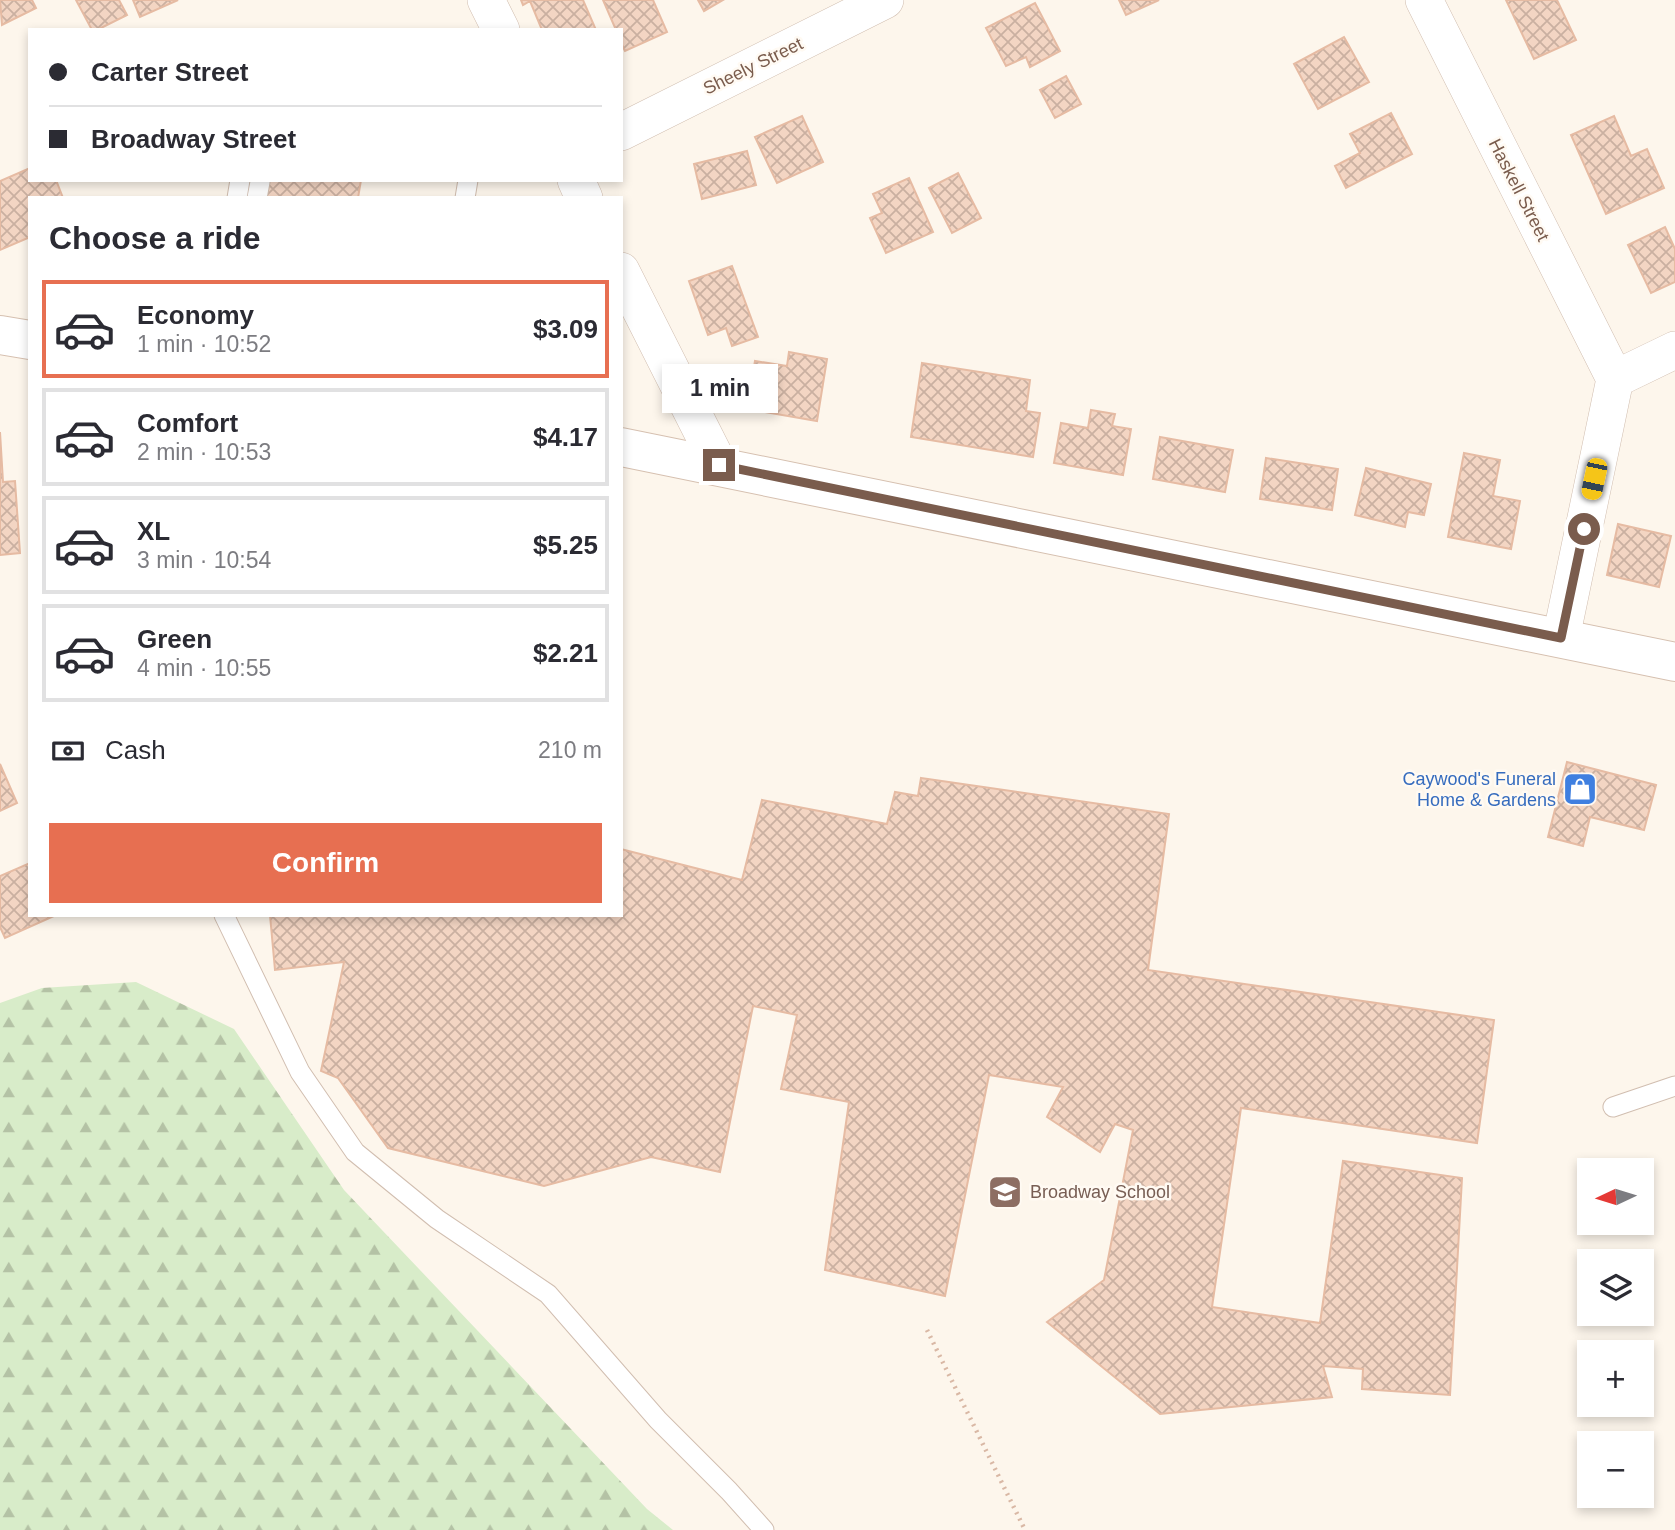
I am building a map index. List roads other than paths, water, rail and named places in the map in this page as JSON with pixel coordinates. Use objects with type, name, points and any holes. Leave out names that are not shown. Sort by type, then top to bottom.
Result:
[{"type":"street","points":[[486,0],[500,28]]},
{"type":"street","name":"Sheely Street","points":[[623,131],[886,0]]},
{"type":"street","name":"Haskell Street","points":[[1424,0],[1615,379]]},
{"type":"street","points":[[623,275],[719,465]]},
{"type":"street","points":[[0,335],[28,341]]},
{"type":"street","points":[[1561,638],[1615,379],[1675,350]]},
{"type":"street","points":[[623,447],[1675,662]]},
{"type":"lane","points":[[224,917],[300,1072],[355,1152],[437,1219],[548,1294],[658,1420],[764,1530]]},
{"type":"lane","points":[[1613,1107],[1675,1086]]},
{"type":"place","name":"Caywood's Funeral Home & Gardens","points":[[1580,789]]},
{"type":"place","name":"Broadway School","points":[[1005,1192]]}]
